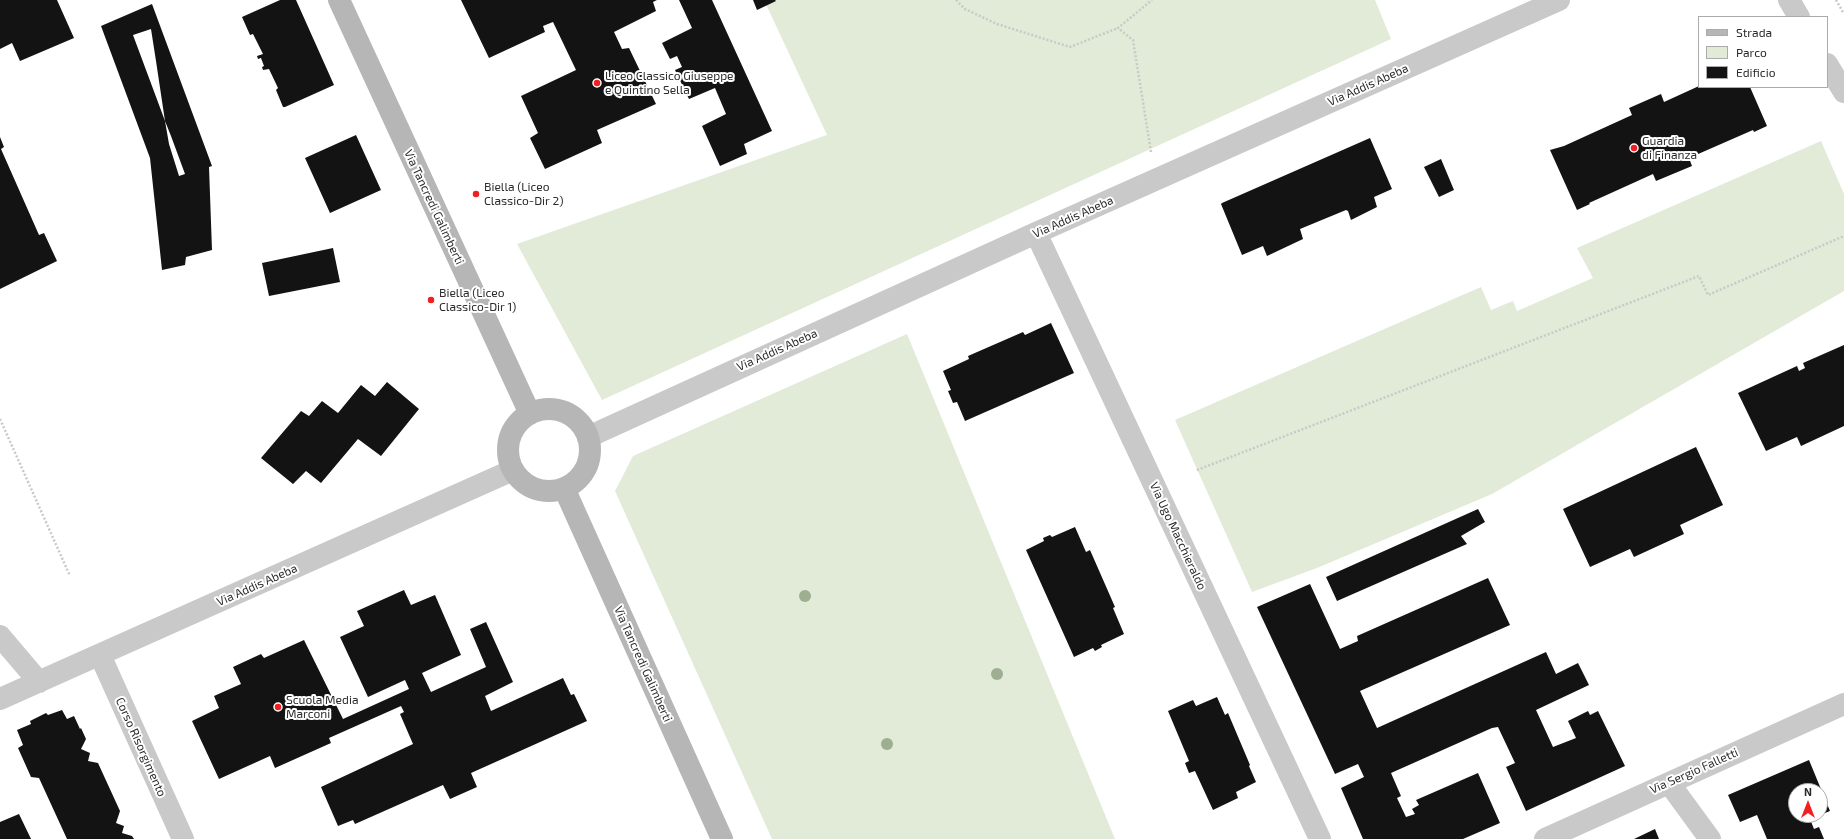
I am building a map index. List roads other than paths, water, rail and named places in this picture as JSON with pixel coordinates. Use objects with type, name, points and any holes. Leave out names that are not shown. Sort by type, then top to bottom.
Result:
[{"type":"street","name":"Via Tancredi Galimberti","points":[[339,0],[530,414]]},
{"type":"street","name":"Via Addis Abeba","points":[[588,437],[1036,233],[1559,0]]},
{"type":"street","points":[[1788,0],[1798,16]]},
{"type":"street","points":[[1828,66],[1844,92]]},
{"type":"street","name":"Via Ugo Macchieraldo","points":[[1036,233],[1320,839]]},
{"type":"street","points":[[547,409],[564,412],[578,422],[588,437],[590,452],[586,467],[577,480],[564,488],[549,491],[535,489],[523,481],[513,470],[508,455],[509,438],[517,424],[530,414],[547,409]]},
{"type":"street","name":"Via Addis Abeba","points":[[0,699],[513,470]]},
{"type":"street","name":"Via Tancredi Galimberti","points":[[564,488],[722,839]]},
{"type":"street","points":[[0,636],[39,682]]},
{"type":"street","name":"Corso Risorgimento","points":[[100,655],[183,839]]},
{"type":"street","name":"Via Sergio Falletti","points":[[1545,839],[1844,704]]},
{"type":"street","points":[[1669,783],[1710,839]]},
{"type":"place","name":"Liceo Classico Giuseppe e Quintino Sella","points":[[597,83]]},
{"type":"place","name":"Guardia di Finanza","points":[[1634,148]]},
{"type":"place","name":"Biella (Liceo Classico-Dir 2)","points":[[476,194]]},
{"type":"place","name":"Biella (Liceo Classico-Dir 1)","points":[[431,300]]},
{"type":"place","name":"Scuola Media Marconi","points":[[278,707]]}]
